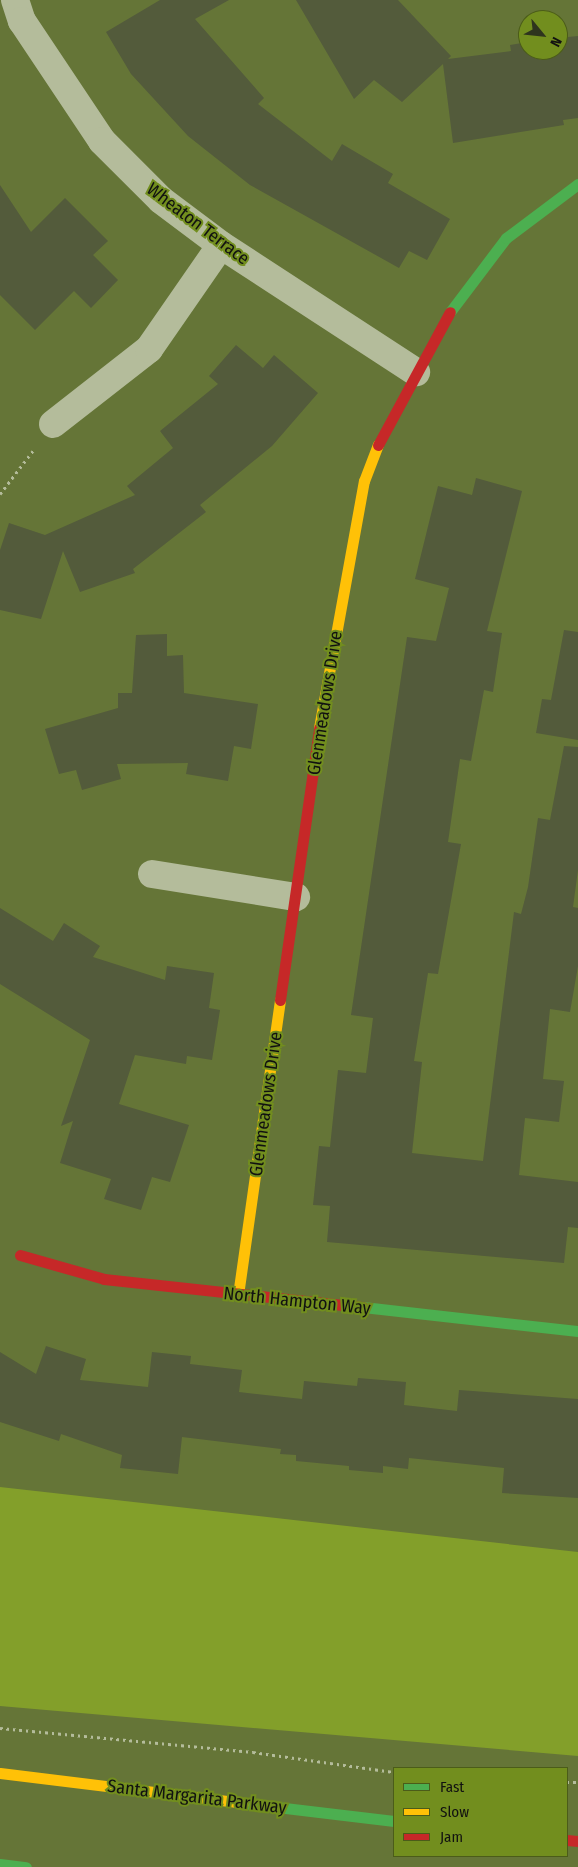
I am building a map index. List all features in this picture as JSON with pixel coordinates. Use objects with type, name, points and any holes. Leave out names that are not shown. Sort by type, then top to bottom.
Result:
[{"type":"street","name":"Wheaton Terrace","points":[[15,0],[22,21],[102,141],[161,200],[221,245],[416,372]]},
{"type":"street","name":"Glenmeadows Drive","points":[[238,1295],[326,681],[364,481],[386,424],[453,306],[506,238],[578,184]]},
{"type":"street","points":[[53,424],[149,349],[221,245]]},
{"type":"street","points":[[152,874],[296,897]]},
{"type":"street","name":"North Hampton Way","points":[[20,1255],[104,1279],[578,1331]]},
{"type":"street","name":"Santa Margarita Parkway","points":[[0,1773],[393,1821]]},
{"type":"street","points":[[0,1864],[26,1867]]},
{"type":"path","points":[[0,494],[53,424]]},
{"type":"path","points":[[0,1728],[253,1752],[393,1772]]},
{"type":"green space","points":[[0,1487],[578,1552],[578,1756],[0,1706]]},
{"type":"building","points":[[160,0],[229,0],[195,19],[264,98],[258,104],[332,161],[342,144],[393,174],[388,183],[450,219],[427,260],[409,251],[399,268],[250,185],[188,136],[131,74],[106,32]]},
{"type":"building","points":[[296,0],[398,0],[451,56],[448,59],[511,51],[510,45],[518,44],[518,60],[568,60],[568,37],[578,36],[578,118],[563,120],[564,125],[453,143],[443,64],[402,102],[374,80],[354,99]]},
{"type":"building","points":[[0,185],[31,232],[65,198],[108,241],[93,255],[118,280],[91,308],[74,291],[35,330],[0,295]]},
{"type":"building","points":[[236,345],[263,368],[274,355],[318,393],[272,446],[200,505],[206,512],[133,569],[135,573],[80,592],[63,551],[41,619],[0,610],[0,550],[9,523],[45,535],[135,495],[127,486],[173,448],[160,431],[218,384],[209,376]]},
{"type":"building","points":[[476,478],[522,491],[487,631],[502,633],[493,692],[484,690],[471,761],[460,759],[448,842],[461,844],[438,974],[428,973],[414,1061],[422,1062],[412,1153],[483,1161],[514,912],[521,914],[528,887],[538,818],[550,820],[564,746],[578,747],[578,870],[573,907],[578,908],[578,966],[570,1012],[550,1009],[543,1079],[564,1081],[559,1122],[525,1118],[519,1175],[578,1182],[578,1228],[568,1227],[564,1263],[327,1242],[330,1206],[313,1205],[319,1146],[330,1147],[338,1070],[366,1073],[373,1018],[351,1015],[407,637],[436,641],[449,588],[415,579],[438,486],[472,495]]},
{"type":"building","points":[[564,630],[578,632],[578,740],[536,733],[542,699],[551,700]]},
{"type":"building","points":[[167,634],[167,656],[183,655],[184,693],[258,704],[251,749],[234,746],[228,781],[186,774],[188,763],[117,764],[121,779],[82,790],[76,770],[59,774],[45,729],[118,708],[118,693],[132,693],[136,635]]},
{"type":"building","points":[[0,908],[53,941],[64,923],[100,946],[93,957],[165,980],[167,966],[214,973],[209,1008],[220,1010],[212,1060],[187,1056],[186,1064],[135,1055],[119,1104],[189,1125],[170,1182],[152,1177],[141,1210],[104,1199],[111,1179],[60,1163],[73,1121],[61,1126],[90,1040],[0,984]]},
{"type":"building","points":[[46,1346],[86,1359],[80,1380],[148,1387],[152,1352],[191,1356],[190,1364],[242,1370],[239,1392],[302,1399],[304,1381],[357,1386],[358,1378],[406,1382],[404,1405],[457,1411],[459,1390],[578,1399],[578,1498],[502,1493],[504,1468],[409,1458],[408,1469],[383,1466],[383,1473],[349,1470],[349,1466],[296,1461],[296,1455],[280,1454],[281,1449],[182,1437],[178,1474],[120,1468],[122,1455],[61,1434],[59,1441],[0,1422],[0,1352],[36,1374]]},
{"type":"traffic: fast","points":[[450,312],[506,238],[578,184]]},
{"type":"traffic: fast","points":[[363,1307],[578,1331]]},
{"type":"traffic: fast","points":[[243,1803],[393,1821]]},
{"type":"traffic: fast","points":[[0,1864],[26,1867]]},
{"type":"traffic: slow","points":[[319,728],[364,481],[378,445]]},
{"type":"traffic: slow","points":[[238,1295],[280,1000]]},
{"type":"traffic: slow","points":[[0,1773],[243,1803]]},
{"type":"traffic: jam","points":[[378,445],[450,312]]},
{"type":"traffic: jam","points":[[280,1000],[319,728]]},
{"type":"traffic: jam","points":[[20,1255],[104,1279],[363,1307]]},
{"type":"traffic: jam","points":[[568,1840],[578,1841]]}]
